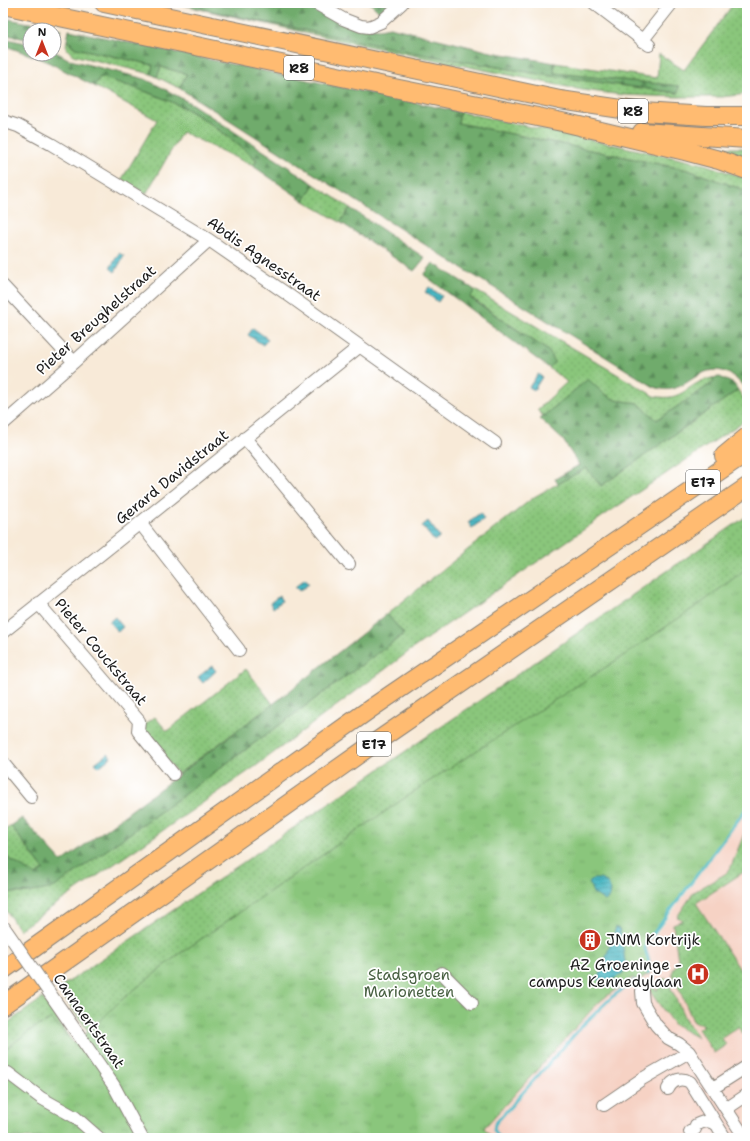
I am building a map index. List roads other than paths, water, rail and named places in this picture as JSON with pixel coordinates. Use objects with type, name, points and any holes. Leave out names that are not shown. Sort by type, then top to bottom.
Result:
[{"type":"highway","name":"R8","points":[[104,3],[560,100],[642,112],[706,116],[747,116]]},
{"type":"highway","name":"R8","points":[[3,5],[567,123],[644,132],[703,136],[747,133]]},
{"type":"highway","points":[[706,116],[747,105]]},
{"type":"highway","points":[[567,123],[685,151],[719,160],[747,170]]},
{"type":"highway","points":[[703,136],[747,138]]},
{"type":"highway","points":[[658,512],[747,437]]},
{"type":"highway","name":"E17","points":[[3,970],[370,710],[747,452]]},
{"type":"highway","name":"E17","points":[[3,1005],[366,749],[747,487]]},
{"type":"street","points":[[315,3],[343,19],[361,26],[369,27],[381,22],[402,3]]},
{"type":"street","points":[[594,3],[646,43],[672,3]]},
{"type":"street","name":"Abdis Agnesstraat","points":[[3,121],[18,126],[51,144],[209,240],[495,443]]},
{"type":"street","name":"Pieter Breughelstraat","points":[[3,424],[209,240]]},
{"type":"street","points":[[3,286],[74,362]]},
{"type":"street","name":"Gerard Davidstraat","points":[[3,632],[360,346]]},
{"type":"street","points":[[245,438],[349,564]]},
{"type":"street","points":[[140,523],[239,650]]},
{"type":"street","name":"Pieter Couckstraat","points":[[38,603],[138,721],[138,731],[173,774]]},
{"type":"street","points":[[3,763],[31,797]]},
{"type":"street","name":"Cannaertstraat","points":[[3,926],[114,1086],[142,1138]]},
{"type":"street","points":[[442,973],[472,1003]]},
{"type":"street","points":[[642,991],[643,1003],[659,1028],[668,1038],[689,1052],[745,1138]]},
{"type":"street","points":[[604,1105],[642,1079],[689,1052]]},
{"type":"street","points":[[713,1088],[746,1067]]},
{"type":"street","points":[[8,1074],[41,1098],[75,1117],[99,1138]]},
{"type":"street","points":[[666,1091],[681,1084],[686,1084],[702,1104],[725,1138]]},
{"type":"street","points":[[726,1109],[747,1095]]},
{"type":"street","points":[[692,1130],[699,1130],[710,1125],[717,1126]]},
{"type":"water","points":[[119,253],[124,256],[115,272],[110,268]]},
{"type":"water","points":[[429,287],[442,296],[438,302],[425,292]]},
{"type":"water","points":[[109,303],[113,307],[102,318],[98,313]]},
{"type":"water","points":[[253,328],[268,339],[263,345],[248,335]]},
{"type":"water","points":[[538,374],[542,377],[534,390],[529,387]]},
{"type":"water","points":[[480,513],[484,519],[472,528],[468,522]]},
{"type":"water","points":[[428,521],[440,537],[434,541],[422,526]]},
{"type":"water","points":[[305,579],[309,584],[299,591],[295,587]]},
{"type":"water","points":[[279,596],[282,601],[273,608],[270,603]]},
{"type":"water","points":[[115,617],[123,627],[118,632],[109,622]]},
{"type":"water","points":[[212,666],[216,671],[203,683],[198,677]]},
{"type":"water","points":[[108,753],[111,757],[99,767],[95,763]]},
{"type":"water","points":[[592,879],[600,879],[607,882],[611,891],[610,897],[605,901],[593,893],[589,882]]},
{"type":"water","points":[[616,927],[620,929],[626,967],[623,973],[612,980],[602,983],[598,981]]},
{"type":"waterway","points":[[648,973],[651,968],[645,948],[647,942],[747,808]]},
{"type":"waterway","points":[[500,1138],[494,1130],[495,1124],[584,1024],[612,997],[634,981]]},
{"type":"place","name":"JNM Kortrijk","points":[[590,940]]},
{"type":"place","name":"AZ Groeninge - campus Kennedylaan","points":[[698,974]]},
{"type":"park label","name":"Stadsgroen Marionetten","points":[[409,984]]}]
